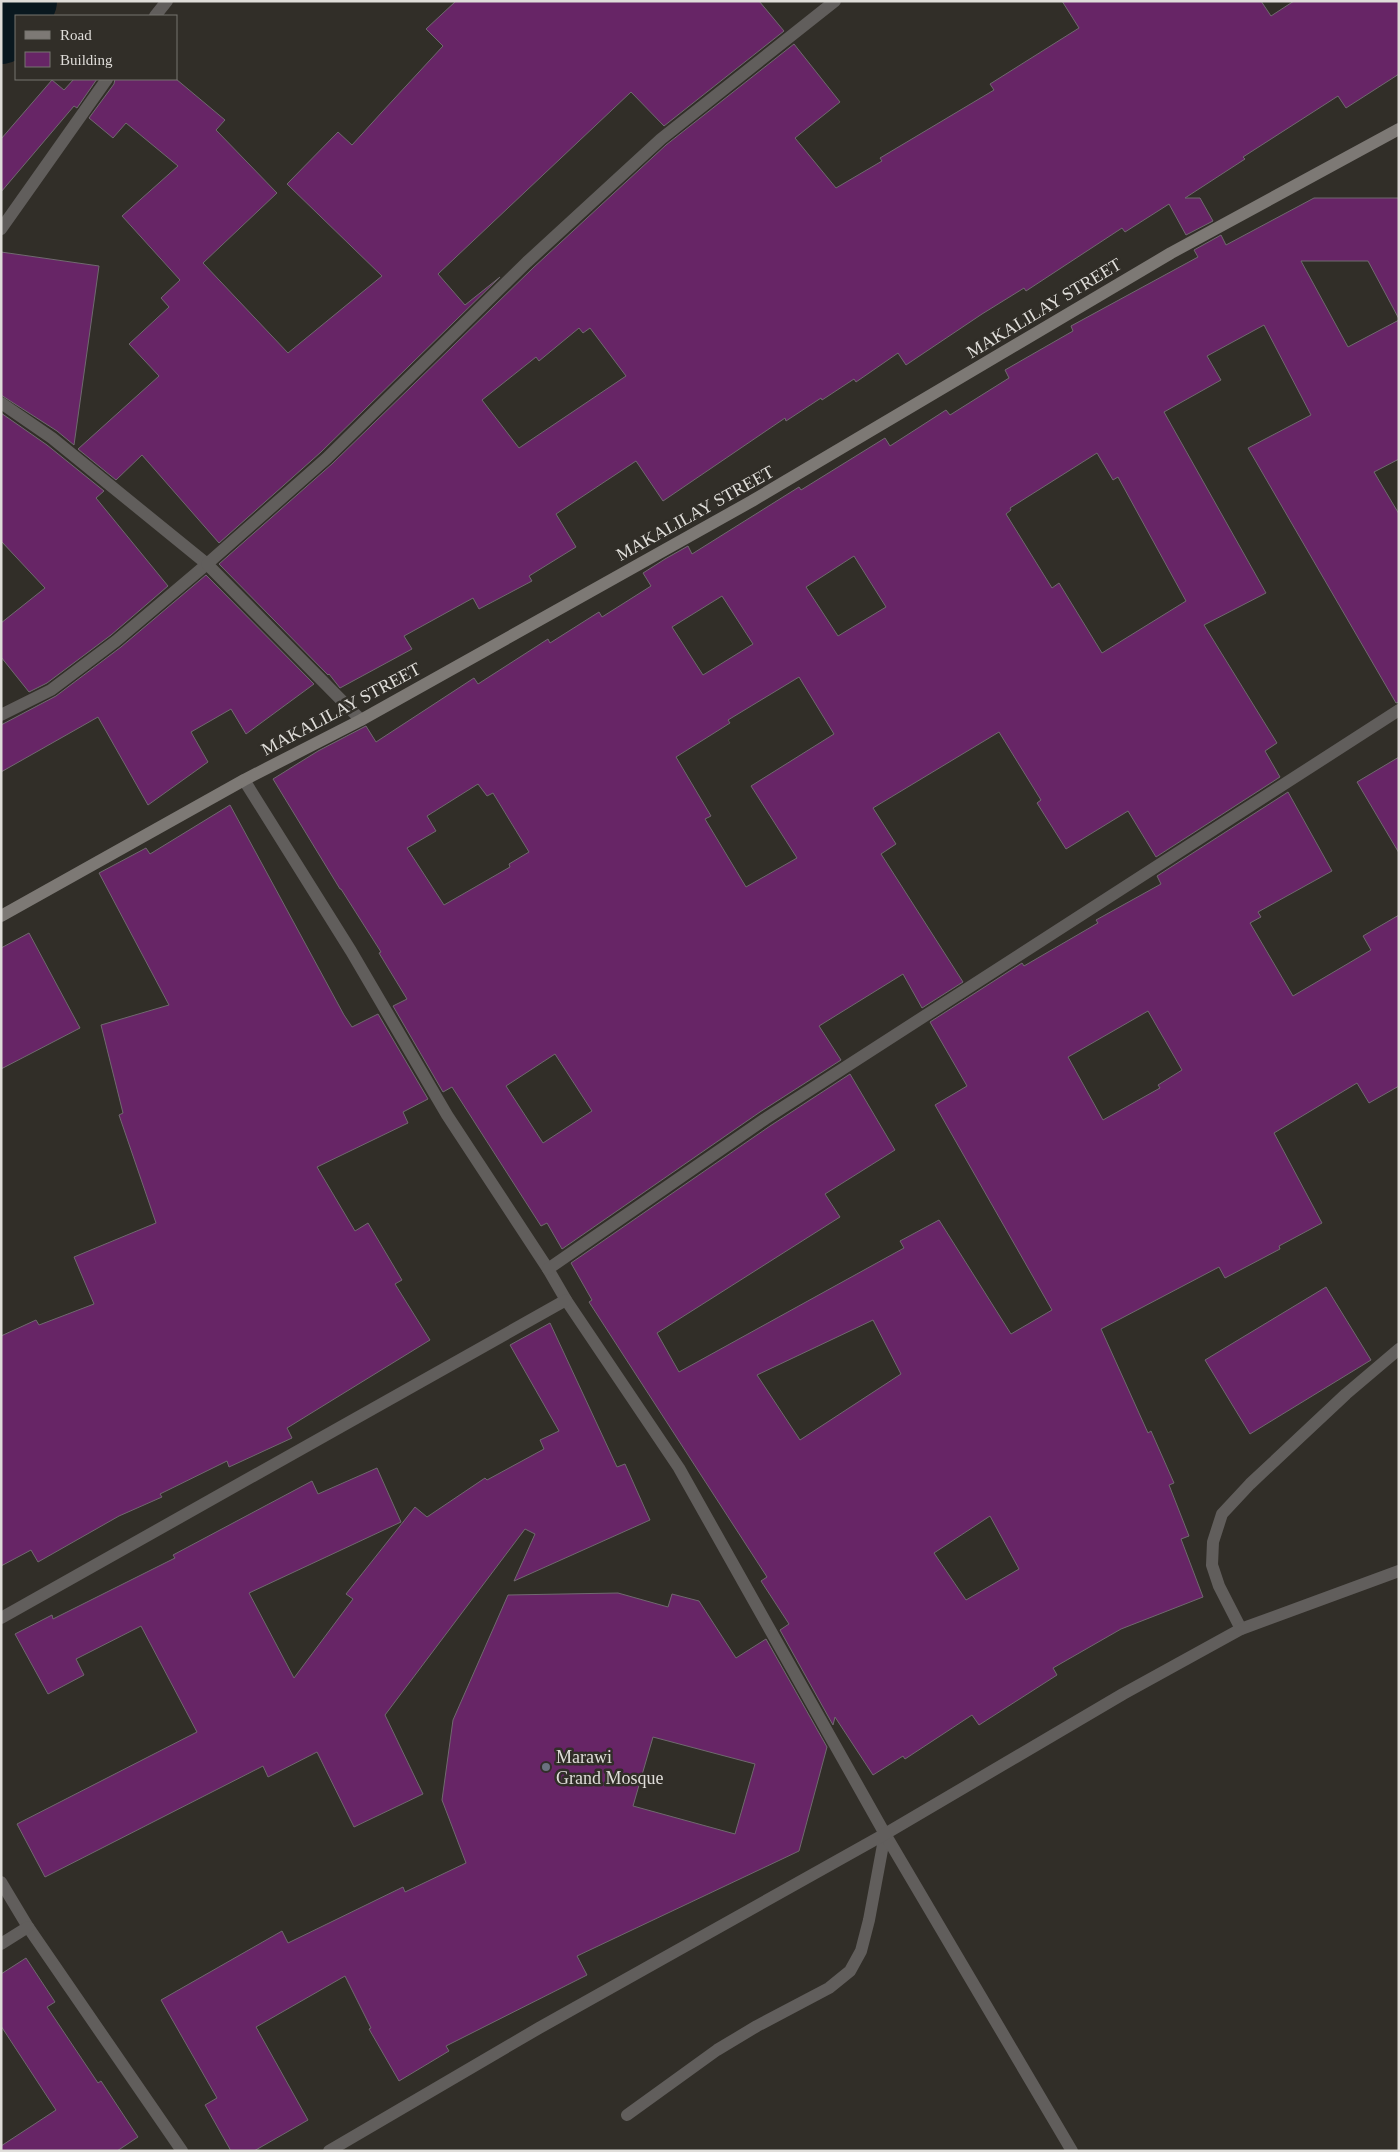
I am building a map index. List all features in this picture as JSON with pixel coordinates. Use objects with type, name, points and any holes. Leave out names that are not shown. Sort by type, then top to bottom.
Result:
[{"type":"main road","name":"MAKALILAY STREET","points":[[1,916],[244,780],[360,720],[752,502],[1171,253],[1399,129]]},
{"type":"street","points":[[156,15],[167,1]]},
{"type":"street","points":[[1,715],[51,690],[116,641],[207,564],[327,458],[527,262],[661,139],[835,1]]},
{"type":"street","points":[[1,229],[106,80]]},
{"type":"street","points":[[1,403],[52,438],[207,564],[360,720]]},
{"type":"street","points":[[548,1269],[765,1119],[1399,710]]},
{"type":"street","points":[[244,780],[351,950],[447,1115],[548,1269],[566,1300],[679,1468],[885,1834],[1072,2151]]},
{"type":"street","points":[[1,1618],[566,1300]]},
{"type":"street","points":[[1241,1628],[1218,1586],[1212,1565],[1213,1542],[1222,1514],[1250,1484],[1346,1394],[1399,1349]]},
{"type":"street","points":[[329,2151],[539,2028],[885,1834],[1106,1704],[1241,1628],[1399,1571]]},
{"type":"street","points":[[627,2115],[717,2050],[829,1988],[850,1971],[861,1951],[869,1920],[885,1834]]},
{"type":"street","points":[[1,1882],[28,1927],[182,2151]]},
{"type":"street","points":[[1,1944],[28,1927]]},
{"type":"building","points":[[456,1],[759,1],[784,31],[664,126],[631,92],[438,274],[465,305],[500,277],[321,452],[219,543],[142,455],[116,480],[78,449],[159,376],[129,344],[169,307],[161,298],[180,280],[122,216],[178,166],[126,123],[113,138],[89,118],[114,84],[115,80],[177,80],[225,120],[216,130],[277,193],[203,263],[288,353],[382,276],[287,184],[338,132],[352,145],[443,46],[426,29]]},
{"type":"building","points":[[1062,1],[1261,1],[1271,16],[1294,1],[1399,1],[1399,74],[1346,108],[1338,96],[1243,157],[1245,159],[1185,198],[1200,198],[1213,221],[1186,235],[1169,204],[1125,232],[1122,228],[1026,291],[1024,288],[982,314],[906,365],[898,353],[856,382],[854,379],[786,421],[785,418],[663,501],[636,461],[556,514],[576,547],[529,576],[532,581],[479,609],[473,598],[404,636],[412,649],[340,688],[329,674],[219,564],[332,464],[533,268],[666,145],[794,44],[840,102],[795,138],[836,188],[882,161],[880,158],[994,90],[990,84],[1079,28]],"holes":[[[579,328],[583,333],[590,328],[626,376],[519,448],[482,400],[536,357],[539,361]]]},
{"type":"building","points":[[52,80],[64,90],[73,80],[96,80],[77,108],[74,106],[1,192],[1,139]]},
{"type":"building","points":[[1314,198],[1399,198],[1399,319],[1368,261],[1301,261],[1348,347],[1399,320],[1399,459],[1374,472],[1399,514],[1399,702],[1396,703],[1248,448],[1311,415],[1264,325],[1207,356],[1221,380],[1164,412],[1266,593],[1204,625],[1277,743],[1265,751],[1280,777],[1156,857],[1128,811],[1066,849],[1037,803],[1041,800],[999,732],[873,808],[896,844],[881,854],[963,982],[922,1008],[903,974],[819,1026],[841,1060],[760,1112],[562,1249],[547,1223],[541,1226],[452,1087],[443,1092],[393,1006],[407,999],[379,953],[381,952],[273,779],[318,751],[366,726],[376,742],[474,678],[478,684],[548,639],[550,643],[599,612],[602,617],[651,586],[643,573],[665,559],[688,546],[692,554],[799,487],[801,490],[885,438],[890,446],[946,410],[950,415],[1009,378],[1005,370],[1073,331],[1071,326],[1198,257],[1194,250],[1221,235],[1226,245]],"holes":[[[1097,453],[1113,480],[1118,477],[1186,601],[1102,653],[1059,583],[1052,588],[1006,514],[1011,510],[1010,508]],[[854,556],[886,607],[838,636],[806,587]],[[722,596],[753,644],[703,675],[672,627]],[[799,677],[834,734],[751,786],[797,858],[746,887],[705,819],[711,816],[676,757],[730,723],[728,720]],[[478,784],[487,796],[493,793],[529,852],[509,864],[510,867],[444,905],[407,848],[436,831],[427,816]],[[555,1054],[592,1111],[543,1143],[506,1086]]]},
{"type":"building","points":[[1,252],[99,266],[74,445],[57,431],[1,395]]},
{"type":"building","points":[[1,413],[47,445],[104,491],[96,498],[168,586],[111,635],[47,683],[29,692],[1,657],[1,623],[45,588],[1,541]]},
{"type":"building","points":[[206,575],[314,684],[246,734],[231,709],[191,732],[208,762],[148,805],[98,717],[1,772],[1,725],[56,696],[121,647]]},
{"type":"building","points":[[1399,757],[1399,853],[1357,782]]},
{"type":"building","points":[[1288,792],[1332,871],[1258,912],[1261,917],[1250,923],[1293,996],[1371,950],[1363,936],[1399,915],[1399,1086],[1369,1103],[1357,1083],[1274,1133],[1322,1223],[1279,1246],[1280,1249],[1225,1278],[1219,1267],[1101,1329],[1148,1433],[1151,1431],[1174,1483],[1169,1485],[1189,1536],[1181,1539],[1203,1597],[1121,1629],[1053,1668],[1057,1675],[979,1725],[972,1715],[905,1759],[903,1756],[873,1775],[835,1717],[833,1725],[780,1630],[789,1624],[761,1581],[767,1577],[589,1302],[592,1300],[571,1263],[770,1126],[850,1074],[895,1150],[825,1194],[840,1217],[657,1333],[679,1372],[904,1248],[900,1241],[939,1220],[1011,1334],[1052,1310],[935,1105],[967,1086],[930,1022],[1022,963],[1024,966],[1098,923],[1096,920],[1161,884],[1157,876]],"holes":[[[1148,1011],[1182,1070],[1158,1085],[1160,1088],[1103,1120],[1068,1057]],[[873,1320],[901,1374],[800,1440],[757,1375]],[[990,1516],[1019,1569],[966,1600],[934,1553]]]},
{"type":"building","points":[[230,805],[352,1027],[378,1014],[428,1099],[403,1112],[408,1123],[317,1167],[355,1231],[368,1223],[402,1280],[395,1284],[430,1340],[287,1428],[292,1438],[229,1467],[227,1461],[160,1494],[162,1497],[119,1516],[38,1562],[31,1550],[1,1566],[1,1336],[36,1320],[39,1325],[94,1304],[74,1257],[156,1223],[119,1115],[123,1113],[101,1025],[169,1005],[99,873],[146,848],[150,854]]},
{"type":"building","points":[[29,933],[80,1028],[1,1069],[1,948]]},
{"type":"building","points":[[1326,1287],[1371,1360],[1250,1434],[1205,1360]]},
{"type":"building","points":[[550,1323],[617,1467],[625,1464],[650,1520],[514,1581],[535,1534],[525,1529],[385,1715],[423,1794],[354,1827],[317,1752],[268,1777],[263,1766],[45,1877],[17,1824],[197,1732],[141,1626],[76,1659],[84,1675],[48,1694],[15,1634],[52,1615],[53,1619],[175,1558],[173,1555],[312,1481],[318,1494],[377,1468],[401,1522],[249,1593],[294,1678],[353,1599],[346,1594],[415,1507],[427,1517],[485,1478],[487,1480],[544,1449],[540,1440],[559,1431],[510,1345]]},
{"type":"building","points":[[618,1593],[668,1607],[672,1594],[699,1601],[736,1658],[766,1639],[827,1747],[799,1851],[577,1956],[587,1975],[446,2046],[449,2051],[399,2081],[369,2029],[371,2028],[345,1976],[256,2027],[308,2120],[254,2151],[231,2151],[205,2105],[217,2098],[161,2000],[282,1931],[288,1943],[403,1887],[405,1892],[466,1863],[442,1800],[453,1720],[508,1595]],"holes":[[[653,1737],[755,1764],[735,1834],[633,1806]]]},
{"type":"building","points":[[26,1958],[55,2002],[47,2007],[98,2083],[101,2081],[138,2137],[117,2151],[1,2151],[1,2146],[56,2110],[1,2026],[1,1974]]},
{"type":"waterway","points":[[1,30],[23,1]]},
{"type":"place","name":"Marawi Grand Mosque","points":[[546,1767]]}]
